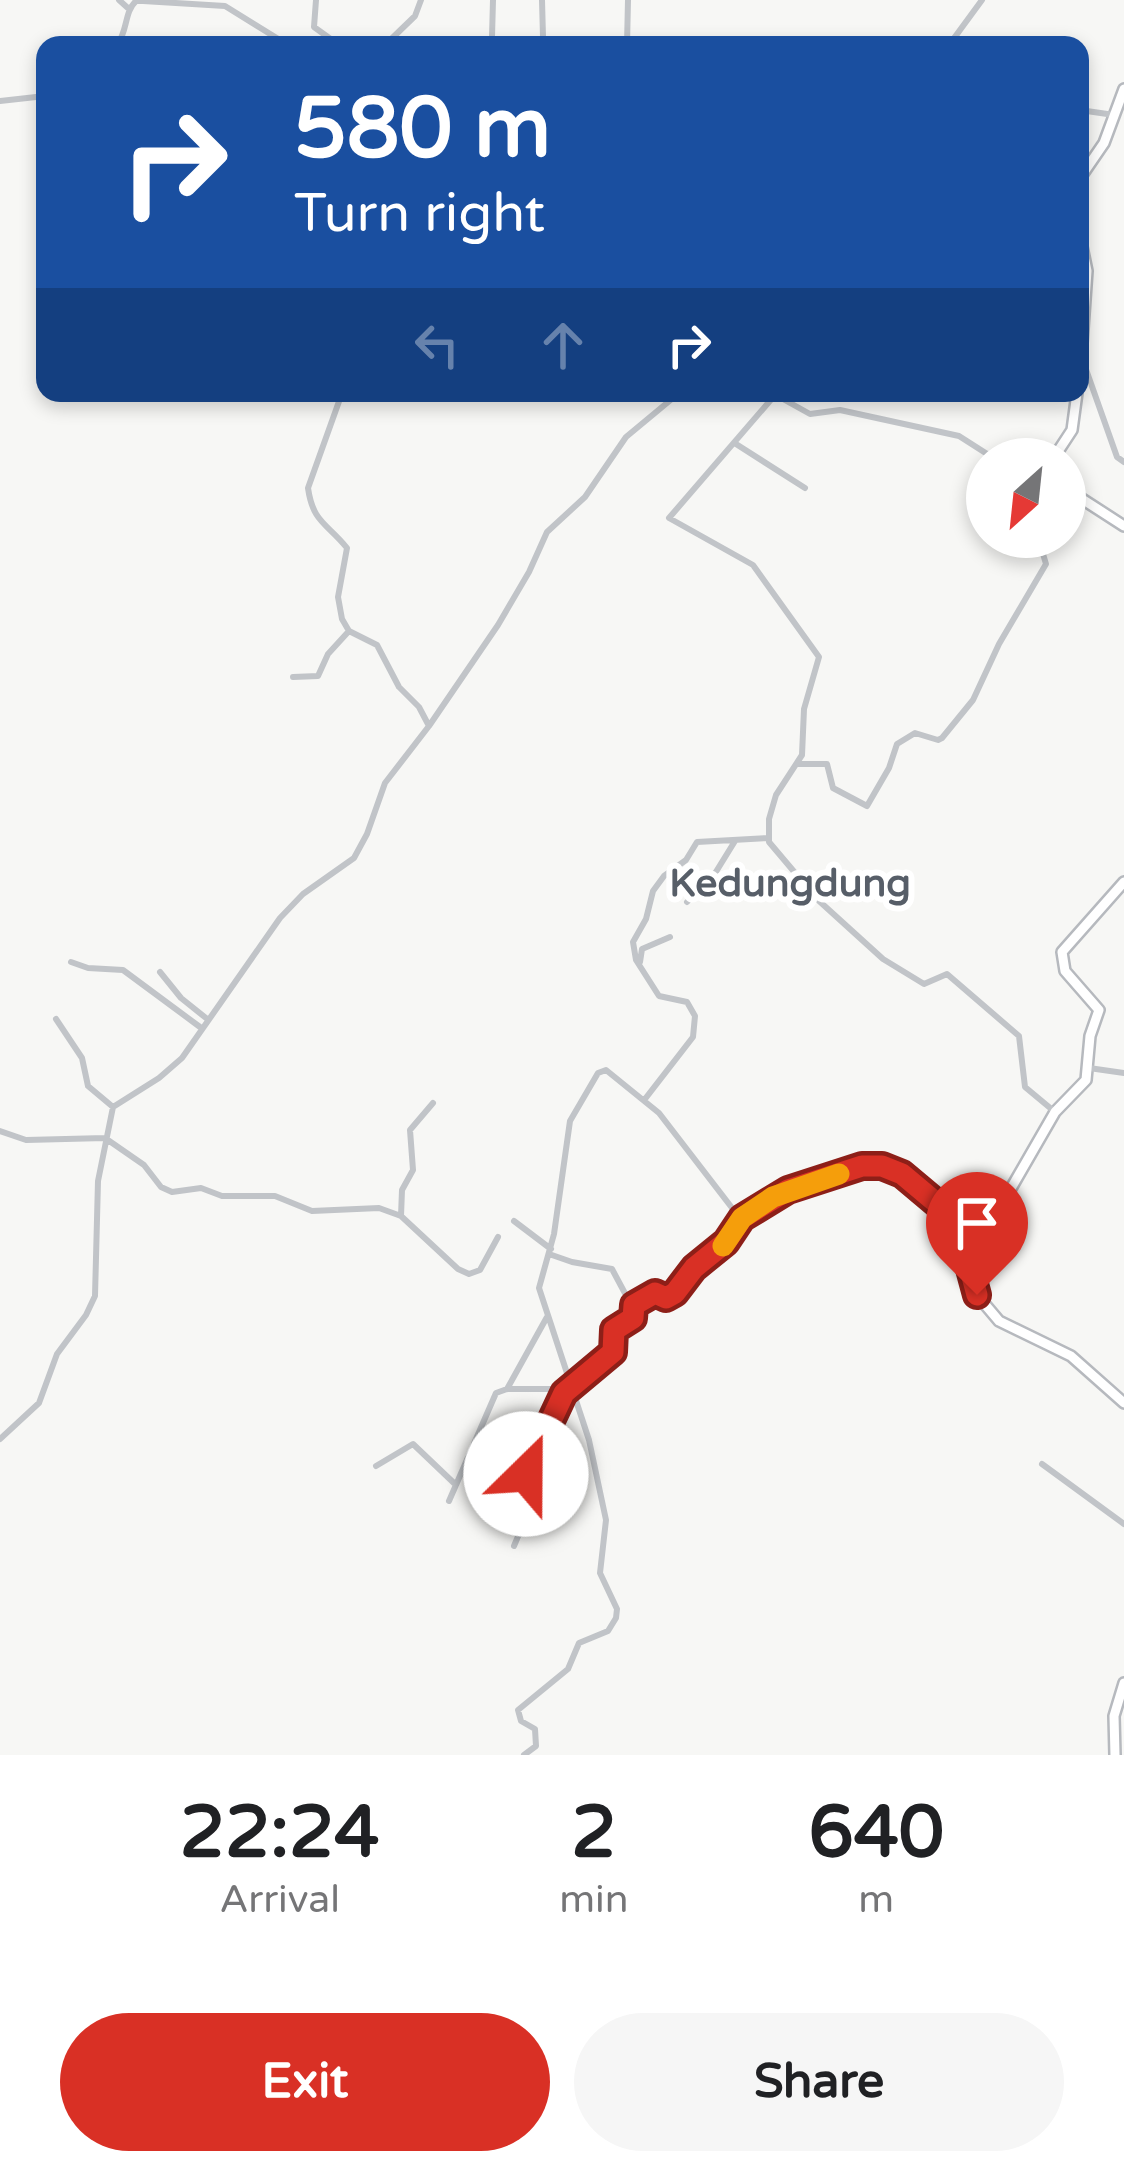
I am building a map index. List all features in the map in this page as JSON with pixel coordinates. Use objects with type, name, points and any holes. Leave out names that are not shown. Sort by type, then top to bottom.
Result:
[{"type":"street","points":[[119,0],[129,9]]},
{"type":"street","points":[[316,0],[314,26],[326,36]]},
{"type":"street","points":[[396,36],[408,26],[421,0]]},
{"type":"street","points":[[492,36],[493,0]]},
{"type":"street","points":[[542,0],[543,36]]},
{"type":"street","points":[[627,36],[628,0]]},
{"type":"street","points":[[956,36],[982,0]]},
{"type":"street","points":[[122,36],[136,1],[208,2],[235,10],[274,36]]},
{"type":"street","points":[[1089,164],[1104,142],[1124,88]]},
{"type":"street","points":[[0,101],[36,97]]},
{"type":"street","points":[[1089,111],[1114,115]]},
{"type":"street","points":[[1089,378],[1117,457],[1124,462]]},
{"type":"street","points":[[339,402],[308,488],[316,518],[347,548],[338,597],[349,631]]},
{"type":"street","points":[[0,1439],[38,1403],[57,1354],[94,1296],[98,1180],[112,1107],[172,1068],[280,919],[310,888],[354,858],[385,783],[498,625],[547,532],[585,497],[626,436],[668,402]]},
{"type":"street","points":[[768,402],[669,518],[753,566],[813,645],[819,665],[804,709],[802,755],[776,795],[768,838],[804,886],[883,959],[924,985],[947,974],[1013,1029],[1022,1042],[1025,1087],[1055,1112]]},
{"type":"street","points":[[788,402],[810,414],[840,410],[966,441]]},
{"type":"street","points":[[1067,438],[1076,402]]},
{"type":"street","points":[[736,444],[805,488]]},
{"type":"street","points":[[1086,502],[1124,526]]},
{"type":"street","points":[[797,764],[829,766],[833,788],[867,806],[890,768],[897,744],[918,733],[940,740],[973,700],[1046,564],[1044,558]]},
{"type":"street","points":[[293,676],[318,676],[328,654],[349,631]]},
{"type":"street","points":[[349,631],[372,639],[399,687],[419,707],[429,726]]},
{"type":"street","points":[[645,1099],[693,1037],[696,1024],[682,999],[659,996],[634,956],[633,942],[646,920],[653,891],[686,860],[697,842],[768,838]]},
{"type":"street","points":[[687,902],[736,841]]},
{"type":"street","points":[[1124,882],[1061,952],[1065,970],[1099,1010],[1090,1036],[1086,1080],[1055,1112],[987,1230],[970,1269],[986,1310],[1013,1329],[1071,1356],[1124,1403]]},
{"type":"street","points":[[642,968],[642,949],[670,937]]},
{"type":"street","points":[[70,962],[124,970],[200,1027]]},
{"type":"street","points":[[160,972],[206,1018]]},
{"type":"street","points":[[56,1019],[82,1058],[88,1086],[112,1107]]},
{"type":"street","points":[[1089,1067],[1124,1073]]},
{"type":"street","points":[[524,1755],[536,1746],[535,1729],[521,1721],[518,1710],[568,1669],[579,1642],[608,1631],[616,1618],[598,1564],[606,1515],[539,1288],[550,1251],[570,1121],[598,1073],[606,1070],[645,1099],[742,1218]]},
{"type":"street","points":[[401,1216],[402,1190],[413,1170],[410,1130],[433,1102]]},
{"type":"street","points":[[0,1131],[26,1140],[104,1138],[144,1165],[172,1192],[201,1189],[222,1196],[275,1196],[312,1211],[368,1206],[401,1216],[469,1274],[480,1270],[498,1237]]},
{"type":"street","points":[[634,1305],[655,1293],[666,1298],[675,1293],[694,1268],[726,1242],[742,1218],[788,1190],[862,1166],[882,1166],[902,1174],[952,1216],[987,1230]]},
{"type":"street","points":[[514,1221],[550,1251],[572,1262],[612,1269],[634,1305],[633,1318],[614,1330],[613,1352],[570,1386],[529,1460],[526,1479],[531,1505],[514,1546]]},
{"type":"street","points":[[507,1389],[547,1317]]},
{"type":"street","points":[[448,1501],[496,1394],[507,1389],[570,1386]]},
{"type":"street","points":[[376,1466],[413,1444],[456,1485]]},
{"type":"street","points":[[1042,1464],[1124,1524]]},
{"type":"street","points":[[1115,1755],[1114,1716],[1124,1683]]},
{"type":"slow traffic","points":[[723,1246],[742,1218],[773,1197],[839,1174]]},
{"type":"district","name":"Kedungdung","points":[[790,883]]},
{"type":"route","points":[[526,1474],[564,1393],[613,1352],[614,1330],[633,1318],[634,1305],[655,1293],[670,1297],[694,1268],[726,1242],[742,1218],[788,1190],[862,1166],[882,1166],[902,1174],[952,1216],[987,1230],[970,1269],[977,1295]]}]
